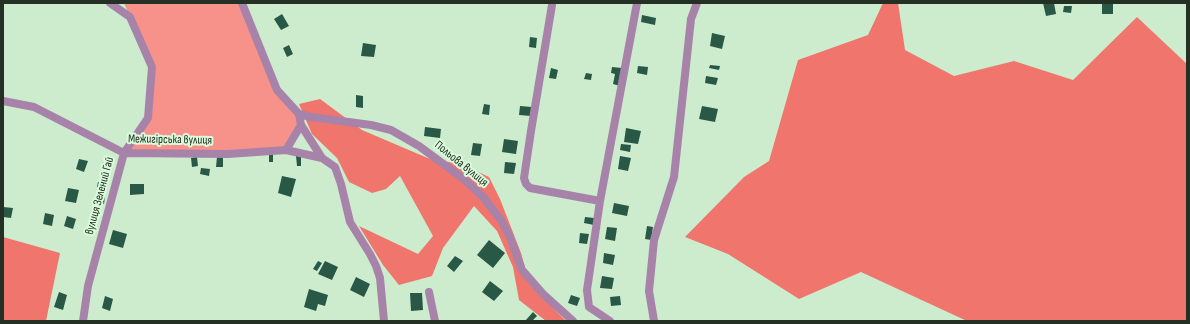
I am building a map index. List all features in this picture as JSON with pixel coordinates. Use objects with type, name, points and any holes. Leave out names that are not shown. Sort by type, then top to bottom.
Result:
[{"type":"street","name":"вулиця Зелений Гай","points":[[83,321],[88,286],[124,152],[148,118],[152,67],[130,17],[110,3]]},
{"type":"street","points":[[242,3],[277,90],[299,114],[301,125],[322,158],[335,167],[341,184],[350,222],[370,254],[380,278],[384,321]]},
{"type":"street","points":[[610,321],[589,307],[588,290],[600,201],[637,3]]},
{"type":"street","points":[[654,321],[649,291],[654,240],[674,177],[692,19],[697,3]]},
{"type":"street","points":[[552,6],[524,178],[526,184],[530,188],[600,201]]},
{"type":"street","name":"Межигірська вулиця","points":[[3,101],[34,107],[124,152],[228,154],[286,150],[322,158]]},
{"type":"street","name":"Польова вулиця","points":[[299,114],[371,125],[391,130],[419,146],[465,180],[483,197],[501,220],[510,237],[522,270],[543,294],[573,321]]},
{"type":"street","points":[[286,150],[301,125]]},
{"type":"street","points":[[429,292],[435,321]]},
{"type":"shaded area","points":[[124,3],[242,3],[277,90],[293,108],[301,125],[286,150],[124,153],[148,118],[152,67]]},
{"type":"shaded area","points":[[883,3],[898,3],[905,50],[954,76],[1014,61],[1073,80],[1137,17],[1187,64],[1187,321],[967,321],[861,272],[799,299],[728,254],[685,237],[744,177],[769,161],[798,60],[868,35]]},
{"type":"shaded area","points":[[320,99],[362,130],[430,159],[461,164],[489,177],[500,199],[521,253],[530,285],[566,321],[546,321],[519,300],[513,267],[497,231],[474,206],[443,248],[432,276],[399,285],[383,265],[359,226],[418,254],[433,236],[400,176],[386,189],[372,193],[349,182],[337,158],[312,134],[299,104]]},
{"type":"shaded area","points":[[3,237],[60,253],[46,321],[3,321]]},
{"type":"building","points":[[1043,3],[1054,3],[1056,14],[1046,16]]},
{"type":"building","points":[[1102,4],[1113,4],[1113,14],[1102,14]]},
{"type":"building","points":[[1064,6],[1072,6],[1071,13],[1063,12]]},
{"type":"building","points":[[282,14],[289,26],[281,30],[274,19]]},
{"type":"building","points":[[642,15],[656,18],[655,25],[641,22]]},
{"type":"building","points":[[712,33],[725,36],[722,49],[710,46]]},
{"type":"building","points":[[530,37],[537,38],[536,48],[529,47]]},
{"type":"building","points":[[363,43],[376,45],[374,57],[361,56]]},
{"type":"building","points":[[289,45],[293,54],[287,57],[283,48]]},
{"type":"building","points":[[710,65],[720,66],[719,70],[709,68]]},
{"type":"building","points":[[638,66],[648,67],[647,75],[637,73]]},
{"type":"building","points":[[612,67],[622,68],[620,86],[613,84],[615,74],[611,73]]},
{"type":"building","points":[[551,68],[558,70],[556,79],[549,78]]},
{"type":"building","points":[[586,73],[592,74],[591,80],[584,79]]},
{"type":"building","points":[[706,76],[718,78],[716,85],[705,83]]},
{"type":"building","points":[[356,95],[363,96],[363,108],[356,107]]},
{"type":"building","points":[[484,104],[490,105],[489,115],[482,114]]},
{"type":"building","points":[[520,106],[532,107],[531,116],[519,115]]},
{"type":"building","points":[[702,106],[718,109],[715,122],[699,119]]},
{"type":"building","points":[[425,127],[441,129],[440,138],[424,136]]},
{"type":"building","points":[[626,128],[641,131],[638,144],[624,142]]},
{"type":"building","points":[[504,139],[518,141],[516,154],[502,152]]},
{"type":"building","points":[[473,143],[482,144],[480,156],[471,155]]},
{"type":"building","points":[[621,144],[631,145],[630,152],[620,150]]},
{"type":"building","points":[[269,153],[273,153],[273,162],[269,162]]},
{"type":"building","points":[[301,155],[301,166],[297,166],[296,156]]},
{"type":"building","points":[[620,156],[631,158],[628,171],[618,169]]},
{"type":"building","points":[[197,157],[198,166],[192,167],[191,158]]},
{"type":"building","points":[[217,157],[223,157],[223,167],[216,167]]},
{"type":"building","points":[[79,159],[88,161],[84,172],[76,169]]},
{"type":"building","points":[[505,162],[516,163],[514,174],[504,173]]},
{"type":"building","points":[[201,168],[210,169],[209,176],[200,174]]},
{"type":"building","points":[[282,176],[296,179],[291,197],[278,193]]},
{"type":"building","points":[[98,182],[108,184],[106,190],[97,187]]},
{"type":"building","points":[[130,184],[144,184],[144,194],[130,195]]},
{"type":"building","points":[[68,188],[79,190],[76,203],[65,201]]},
{"type":"building","points":[[97,195],[105,197],[104,204],[96,202]]},
{"type":"building","points":[[614,203],[629,206],[627,216],[612,213]]},
{"type":"building","points":[[3,207],[13,208],[11,218],[3,217]]},
{"type":"building","points":[[45,213],[54,215],[52,226],[43,224]]},
{"type":"building","points":[[67,216],[76,219],[73,229],[64,226]]},
{"type":"building","points":[[585,217],[594,218],[594,225],[584,223]]},
{"type":"building","points":[[647,226],[653,227],[651,240],[645,239]]},
{"type":"building","points":[[607,227],[617,228],[615,241],[605,239]]},
{"type":"building","points":[[113,230],[127,234],[123,248],[109,244]]},
{"type":"building","points":[[580,233],[589,234],[587,244],[579,243]]},
{"type":"building","points":[[489,240],[505,253],[493,268],[477,255]]},
{"type":"building","points":[[604,253],[615,255],[613,265],[603,263]]},
{"type":"building","points":[[455,256],[463,261],[454,272],[447,266]]},
{"type":"building","points":[[318,261],[322,263],[317,271],[313,269]]},
{"type":"building","points":[[325,261],[338,267],[332,280],[318,274]]},
{"type":"building","points":[[602,276],[614,278],[612,289],[600,288]]},
{"type":"building","points":[[356,277],[370,284],[364,297],[350,290]]},
{"type":"building","points":[[490,281],[503,291],[494,301],[482,292]]},
{"type":"building","points":[[309,289],[328,295],[325,306],[318,304],[316,311],[304,307]]},
{"type":"building","points":[[59,292],[67,295],[63,310],[54,307]]},
{"type":"building","points":[[410,293],[422,293],[423,310],[411,311]]},
{"type":"building","points":[[571,295],[580,298],[577,306],[568,303]]},
{"type":"building","points":[[105,296],[113,299],[110,311],[102,308]]},
{"type":"building","points":[[620,296],[621,305],[611,306],[610,297]]},
{"type":"building","points":[[533,312],[537,316],[532,321],[525,321]]}]
